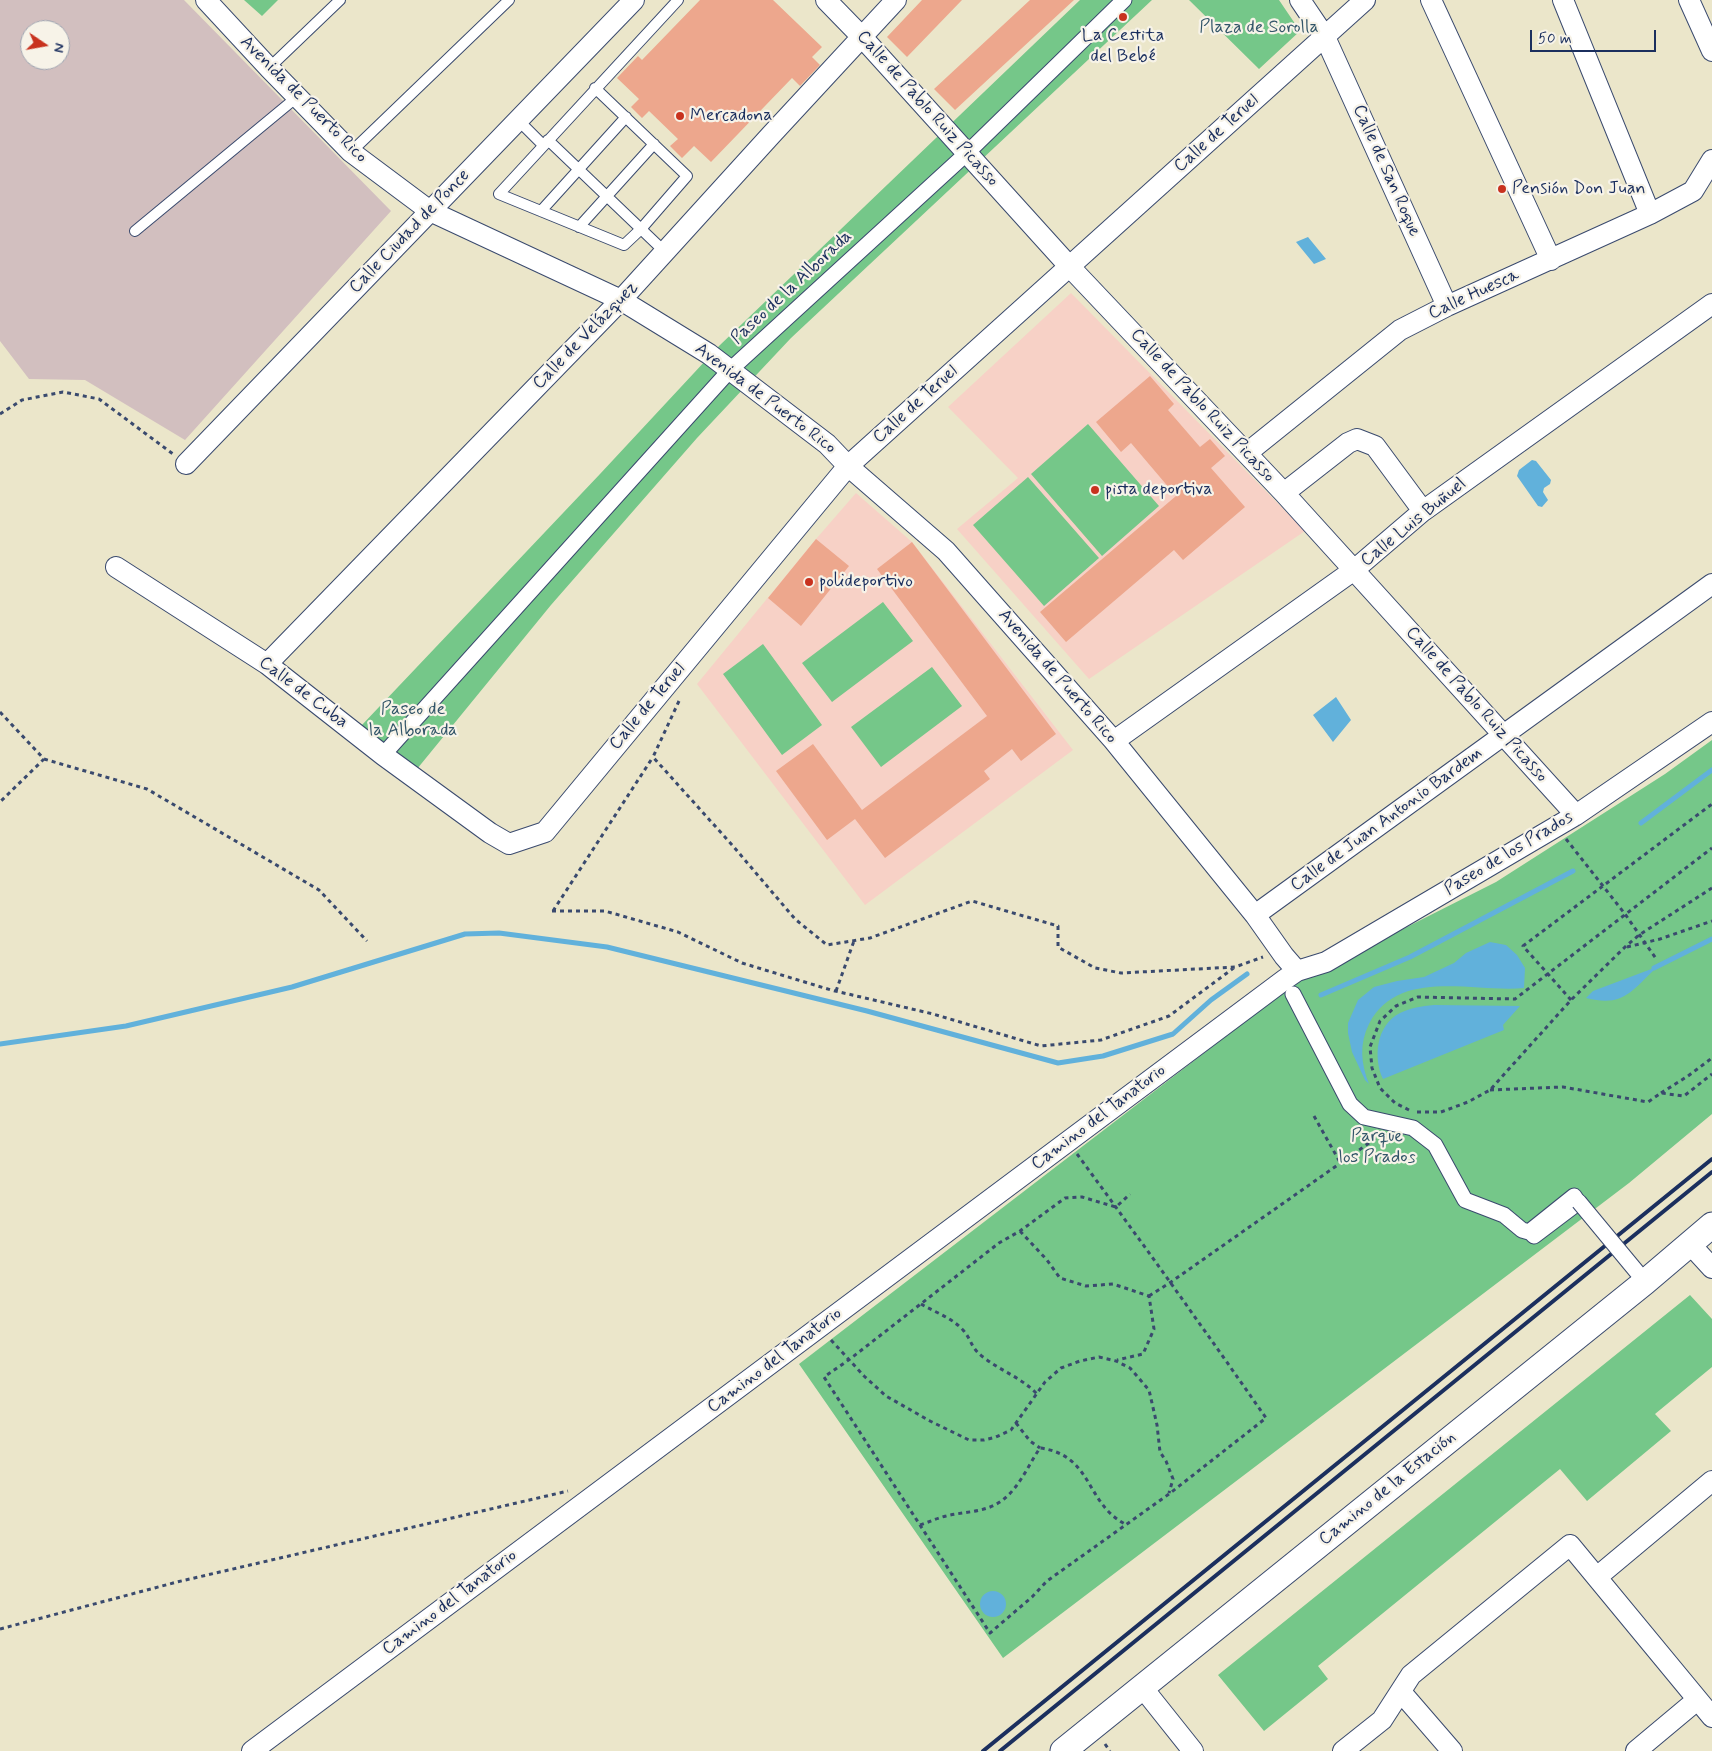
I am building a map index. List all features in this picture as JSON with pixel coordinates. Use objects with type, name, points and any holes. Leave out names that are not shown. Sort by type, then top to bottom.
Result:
[{"type":"street","name":"Avenida de Puerto Rico","points":[[206,0],[351,152],[430,211],[621,300],[709,354],[827,444],[848,466],[946,551],[1114,741],[1256,915],[1284,956],[1297,971]]},
{"type":"street","name":"Calle Ciudad de Ponce","points":[[186,464],[634,0]]},
{"type":"street","name":"Calle de Pablo Ruiz Picasso","points":[[826,0],[862,37],[1069,266],[1284,493],[1576,815]]},
{"type":"street","name":"Calle de Velázquez","points":[[267,664],[621,300],[896,0]]},
{"type":"street","name":"Paseo de la Alborada","points":[[383,755],[730,370],[967,153],[1124,0]]},
{"type":"street","name":"Calle de San Roque","points":[[1300,0],[1325,37],[1447,306]]},
{"type":"street","name":"Calle de Teruel","points":[[509,844],[545,832],[848,466],[1365,0]]},
{"type":"street","points":[[1431,0],[1551,260]]},
{"type":"street","points":[[1563,0],[1650,214]]},
{"type":"street","points":[[1688,0],[1712,51]]},
{"type":"street","name":"Calle Huesca","points":[[1247,453],[1400,330],[1447,306],[1650,214],[1693,191],[1712,160]]},
{"type":"street","name":"Calle Luis Buñuel","points":[[1114,741],[1354,570],[1424,511],[1712,304]]},
{"type":"street","points":[[1284,493],[1348,443],[1357,439],[1375,446],[1424,511]]},
{"type":"street","name":"Calle de Cuba","points":[[116,567],[267,664],[383,755],[490,833],[509,844]]},
{"type":"street","name":"Calle de Juan Antonio Bardem","points":[[1256,915],[1712,584]]},
{"type":"street","name":"Paseo de los Prados","points":[[1297,971],[1326,962],[1576,815],[1712,722]]},
{"type":"street","name":"Camino del Tanatorio","points":[[252,1751],[1297,971]]},
{"type":"street","points":[[1293,994],[1350,1104],[1364,1116],[1413,1128],[1435,1145],[1465,1200],[1504,1215],[1522,1230],[1529,1232],[1574,1196],[1576,1199],[1532,1234],[1534,1236],[1579,1202],[1637,1272]]},
{"type":"street","name":"Camino de la Estación","points":[[1063,1751],[1630,1294],[1712,1225]]},
{"type":"street","points":[[1690,1244],[1712,1268]]},
{"type":"street","points":[[1598,1577],[1712,1482]]},
{"type":"street","points":[[1343,1751],[1382,1720],[1411,1675],[1570,1545],[1712,1716]]},
{"type":"street","points":[[1142,1687],[1193,1751]]},
{"type":"street","points":[[1401,1692],[1452,1751]]},
{"type":"street","points":[[1636,1751],[1697,1700]]},
{"type":"lane","points":[[269,68],[340,0]]},
{"type":"lane","points":[[351,152],[508,0]]},
{"type":"lane","points":[[596,88],[687,176],[624,245],[499,194],[546,142],[596,88],[678,0]]},
{"type":"lane","points":[[135,231],[297,97]]},
{"type":"lane","points":[[541,211],[626,117]]},
{"type":"lane","points":[[518,120],[579,169],[665,252]]},
{"type":"lane","points":[[579,227],[654,144]]},
{"type":"path","points":[[0,414],[22,400],[63,392],[99,399],[186,464]]},
{"type":"path","points":[[681,696],[653,757],[552,911],[605,911],[678,932],[742,963],[836,990],[933,1014],[1041,1046],[1101,1040],[1169,1016],[1235,967]]},
{"type":"path","points":[[0,712],[44,759],[147,789],[319,890],[367,941]]},
{"type":"path","points":[[653,757],[733,846],[794,919],[826,945],[870,938],[972,901],[1058,926],[1058,946],[1095,968],[1121,973],[1235,967],[1266,956]]},
{"type":"path","points":[[0,802],[44,759]]},
{"type":"path","points":[[1571,1000],[1523,946],[1712,804]]},
{"type":"path","points":[[1564,836],[1658,960]]},
{"type":"path","points":[[1712,848],[1515,999],[1418,997],[1396,1006],[1380,1021],[1370,1047],[1372,1068],[1380,1088],[1395,1103],[1415,1112],[1441,1112],[1468,1102],[1490,1090],[1571,1000],[1626,947],[1639,936],[1712,888]]},
{"type":"path","points":[[1626,947],[1644,944],[1712,921]]},
{"type":"path","points":[[836,990],[855,940]]},
{"type":"path","points":[[1490,1090],[1563,1087],[1648,1102],[1712,1058]]},
{"type":"path","points":[[1661,1093],[1684,1096],[1712,1074]]},
{"type":"path","points":[[1314,1116],[1341,1164]]},
{"type":"path","points":[[1149,1296],[1396,1124]]},
{"type":"path","points":[[1068,1142],[1116,1207],[1171,1282],[1266,1418],[1169,1494],[1047,1581],[1032,1597],[990,1632],[824,1377],[850,1359],[999,1243],[1020,1231],[1066,1198],[1082,1197],[1116,1207]]},
{"type":"path","points":[[1116,1207],[1130,1194]]},
{"type":"path","points":[[1020,1231],[1047,1260],[1060,1278],[1086,1286],[1113,1284],[1149,1296]]},
{"type":"path","points":[[1116,1361],[1143,1354],[1154,1329],[1149,1296]]},
{"type":"path","points":[[921,1304],[955,1322],[965,1332],[974,1349],[1028,1385],[1037,1394]]},
{"type":"path","points":[[819,1328],[864,1376],[886,1396],[969,1440],[984,1440],[1011,1430],[1045,1382],[1061,1368],[1099,1357],[1116,1361],[1130,1368],[1149,1390],[1157,1425],[1160,1452],[1173,1478],[1169,1494]]},
{"type":"path","points":[[1016,1424],[1030,1441],[1040,1448],[1054,1450],[1072,1461],[1091,1485],[1102,1506],[1115,1519],[1125,1524]]},
{"type":"path","points":[[920,1525],[946,1516],[987,1509],[1004,1499],[1017,1485],[1040,1448]]},
{"type":"path","points":[[0,1629],[177,1582],[577,1489]]},
{"type":"shaded area","points":[[0,0],[184,0],[391,211],[185,440],[85,380],[29,379],[0,341]]},
{"type":"shaded area","points":[[1071,293],[1305,531],[1089,679],[957,529],[1018,478],[948,407]]},
{"type":"shaded area","points":[[856,493],[912,542],[1073,750],[865,905],[697,684]]},
{"type":"green space","points":[[244,0],[278,0],[262,16]]},
{"type":"green space","name":"Paseo de la Alborada","points":[[1080,0],[1152,0],[791,338],[697,438],[551,605],[417,769],[361,726],[720,345]]},
{"type":"green space","name":"Plaza de Sorolla","points":[[1189,0],[1279,0],[1300,31],[1259,69]]},
{"type":"green space","name":"pista deportiva","points":[[1088,424],[1159,506],[1102,556],[1031,474]]},
{"type":"green space","name":"pista deportiva","points":[[1028,477],[1099,558],[1044,606],[973,525]]},
{"type":"green space","points":[[883,602],[913,641],[832,702],[802,663]]},
{"type":"green space","points":[[763,644],[822,725],[782,755],[723,674]]},
{"type":"green space","points":[[932,667],[962,706],[881,767],[851,727]]},
{"type":"green space","name":"Parque los Prados","points":[[1712,740],[1712,1114],[1629,1183],[1003,1658],[799,1364],[1294,984],[1496,882],[1665,774]]},
{"type":"green space","points":[[1690,1295],[1712,1319],[1712,1367],[1655,1414],[1671,1431],[1587,1501],[1560,1469],[1318,1666],[1328,1679],[1264,1731],[1218,1675]]},
{"type":"water","points":[[1308,237],[1326,259],[1314,264],[1296,242]]},
{"type":"water","points":[[1532,460],[1536,461],[1551,480],[1550,484],[1544,488],[1543,492],[1548,500],[1542,507],[1538,506],[1517,476],[1519,470]]},
{"type":"water","points":[[1336,697],[1351,720],[1333,742],[1313,715]]},
{"type":"water","points":[[1490,942],[1506,945],[1517,955],[1525,968],[1524,988],[1439,986],[1418,989],[1398,995],[1382,1006],[1369,1024],[1366,1032],[1362,1054],[1369,1084],[1365,1080],[1352,1052],[1348,1033],[1348,1023],[1358,1000],[1374,987],[1424,977],[1454,963],[1466,953]]},
{"type":"water","points":[[1654,968],[1638,985],[1624,996],[1608,1001],[1586,998],[1593,991]]},
{"type":"water","points":[[1434,1005],[1520,1006],[1503,1025],[1504,1030],[1383,1079],[1378,1062],[1378,1052],[1381,1034],[1386,1025],[1392,1018],[1404,1011]]},
{"type":"water","points":[[993,1591],[1002,1595],[1006,1604],[1002,1613],[993,1617],[984,1613],[980,1604],[984,1595]]},
{"type":"building","points":[[700,0],[773,0],[822,47],[812,57],[820,65],[800,86],[792,78],[711,162],[694,146],[682,158],[670,146],[678,139],[649,111],[642,118],[631,107],[639,99],[617,78],[638,56],[642,60]]},
{"type":"building","points":[[922,0],[962,0],[907,57],[887,37]]},
{"type":"building","points":[[1030,0],[1074,0],[955,110],[934,89]]},
{"type":"building","points":[[1150,376],[1174,404],[1168,410],[1200,447],[1210,439],[1225,456],[1211,468],[1245,507],[1183,560],[1174,550],[1066,642],[1040,612],[1176,496],[1131,443],[1121,452],[1096,422]]},
{"type":"building","name":"polideportivo","points":[[816,539],[849,566],[801,626],[768,598]]},
{"type":"building","points":[[912,542],[1056,734],[1021,761],[1012,749],[984,771],[990,779],[885,858],[855,819],[827,840],[776,771],[813,744],[862,810],[987,716],[877,569]]},
{"type":"waterway","points":[[1641,823],[1712,770]]},
{"type":"waterway","points":[[1321,995],[1410,957],[1573,871]]},
{"type":"waterway","points":[[0,1044],[126,1026],[292,987],[465,934],[499,933],[607,947],[867,1011],[1058,1063],[1103,1056],[1173,1034],[1211,1000],[1247,974]]},
{"type":"waterway","points":[[1654,968],[1712,939]]},
{"type":"railway","points":[[983,1751],[1712,1159]]},
{"type":"railway","points":[[1000,1751],[1712,1172]]},
{"type":"place","name":"La Cestita del Bebé","points":[[1123,17]]},
{"type":"place","name":"Mercadona","points":[[680,116]]},
{"type":"place","name":"Pensión Don Juan","points":[[1502,189]]},
{"type":"place","name":"pista deportiva","points":[[1095,490]]},
{"type":"place","name":"polideportivo","points":[[809,582]]}]
